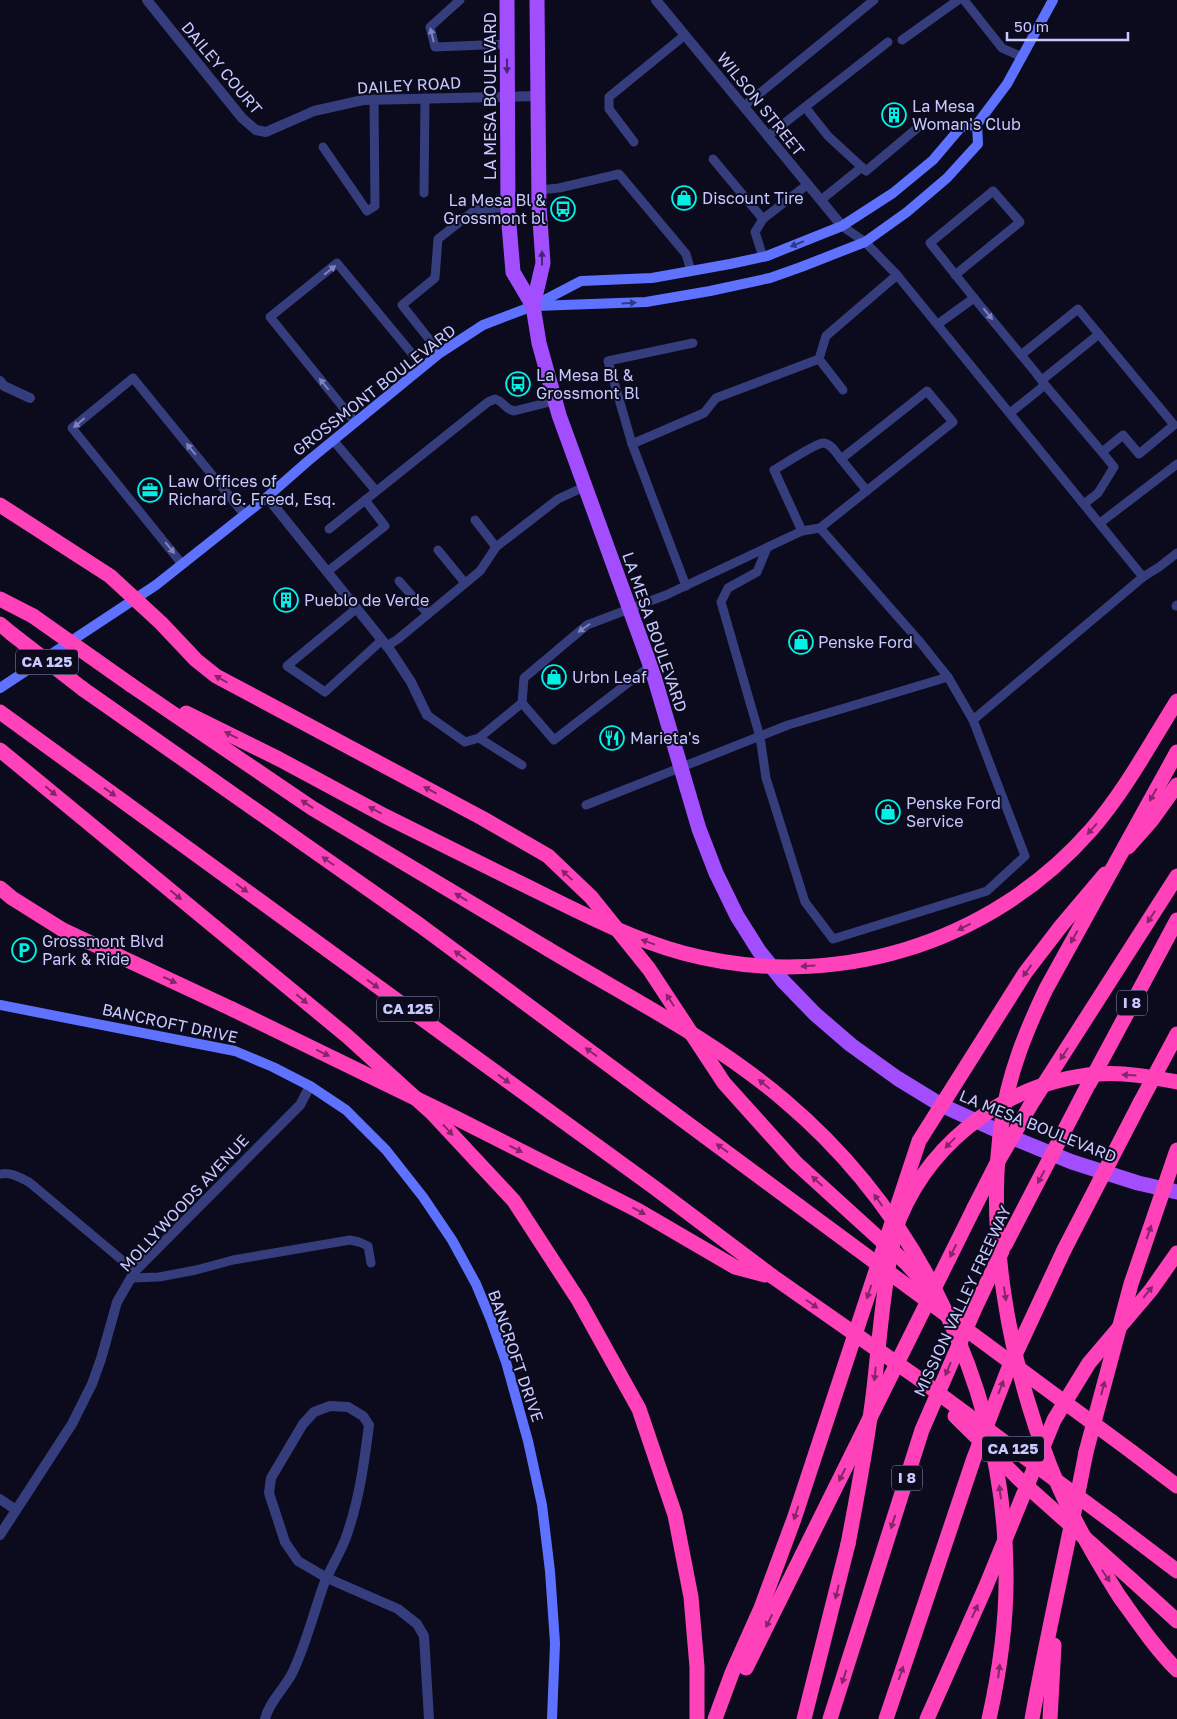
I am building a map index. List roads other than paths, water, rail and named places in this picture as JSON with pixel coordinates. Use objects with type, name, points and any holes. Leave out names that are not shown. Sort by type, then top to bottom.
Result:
[{"type":"highway","points":[[0,505],[110,576],[169,631],[196,660],[216,676],[482,818],[548,856],[591,897],[644,962],[724,1083],[796,1162],[906,1263],[976,1338]]},
{"type":"highway","points":[[0,599],[33,616],[312,808],[695,1036],[741,1066],[786,1102],[826,1140],[865,1183],[905,1237],[930,1278],[963,1352],[979,1396],[1000,1486],[1006,1570],[1005,1623],[998,1679],[989,1719]]},
{"type":"highway","name":"CA 125","points":[[0,624],[83,689],[421,926],[1177,1486]]},
{"type":"highway","points":[[131,685],[270,755],[385,816],[512,879],[645,941],[714,960],[777,967],[837,964],[881,957],[922,945],[959,930],[994,911],[1027,889],[1058,864],[1091,830],[1113,803],[1177,701]]},
{"type":"highway","name":"CA 125","points":[[0,712],[655,1188],[772,1276],[915,1376],[1177,1571]]},
{"type":"highway","points":[[0,750],[347,1036],[432,1113],[514,1202],[579,1301],[640,1410],[675,1515],[691,1597],[698,1667],[696,1719]]},
{"type":"highway","points":[[1177,752],[1046,989],[1032,1018],[1019,1052],[1002,1120],[998,1154],[996,1208],[1001,1272],[1012,1340],[1031,1412],[1050,1467],[1102,1569],[1134,1618],[1177,1670]]},
{"type":"highway","points":[[716,1719],[732,1672],[761,1608],[794,1519],[919,1141],[1025,973],[1061,926],[1151,821],[1177,785]]},
{"type":"highway","points":[[716,1719],[741,1677],[997,1163],[1030,1106],[1177,876]]},
{"type":"highway","points":[[0,888],[12,898],[63,930],[232,1009],[456,1118],[639,1210],[735,1267],[772,1276]]},
{"type":"highway","name":"MISSION VALLEY FREEWAY","points":[[830,1719],[922,1430],[975,1308],[1005,1245],[1177,920]]},
{"type":"highway","points":[[886,1719],[974,1458],[1008,1370],[1064,1250],[1177,1034]]},
{"type":"highway","points":[[804,1719],[848,1544],[874,1390],[885,1282],[892,1248],[900,1218],[915,1189],[932,1162],[955,1138],[976,1119],[1010,1100],[1047,1085],[1076,1077],[1099,1074],[1142,1076],[1177,1082]]},
{"type":"highway","points":[[1032,1719],[1086,1452],[1131,1284],[1177,1150]]},
{"type":"highway","points":[[927,1719],[986,1586],[1054,1420],[1089,1363],[1151,1290],[1177,1253]]},
{"type":"highway","points":[[915,1376],[1020,1480],[1177,1621]]},
{"type":"highway","points":[[1050,1719],[1057,1601]]},
{"type":"main road","name":"LA MESA BOULEVARD","points":[[507,0],[508,207],[512,272],[533,306]]},
{"type":"main road","name":"LA MESA BOULEVARD","points":[[537,0],[539,190],[543,263],[533,306],[539,343],[554,401],[650,666],[699,829],[716,873],[737,916],[759,950],[784,981],[815,1014],[852,1045],[897,1078],[941,1105],[1072,1162],[1138,1183],[1177,1192]]},
{"type":"main road","name":"GROSSMONT BOULEVARD","points":[[533,306],[646,302],[710,291],[770,278],[801,268],[865,242],[907,212],[948,178],[978,144],[977,124],[1007,84],[1053,0]]},
{"type":"main road","name":"GROSSMONT BOULEVARD","points":[[0,688],[136,599],[267,496],[422,367],[483,325],[533,306],[581,281],[652,278],[763,257],[842,226],[894,193],[932,160],[961,127],[977,124]]},
{"type":"main road","name":"BANCROFT DRIVE","points":[[0,1005],[235,1051],[273,1067],[310,1086],[346,1110],[386,1150],[423,1197],[452,1240],[476,1284],[506,1362],[528,1441],[542,1505],[550,1570],[555,1643],[552,1719]]},
{"type":"street","name":"DAILEY COURT","points":[[147,0],[242,118],[256,130]]},
{"type":"street","name":"WILSON STREET","points":[[656,0],[842,226]]},
{"type":"street","name":"DAILEY ROAD","points":[[256,130],[266,132],[314,111],[363,100],[538,96]]},
{"type":"street","points":[[0,380],[4,386],[30,398]]},
{"type":"street","points":[[267,496],[385,643],[411,682],[427,715]]},
{"type":"street","name":"MOLLYWOODS AVENUE","points":[[0,1535],[76,1416],[98,1368],[117,1302],[134,1274],[300,1105],[310,1086]]},
{"type":"street","points":[[265,1719],[269,1708],[293,1673],[303,1649],[310,1622],[327,1578],[344,1540],[359,1494],[369,1425],[356,1410],[339,1405],[314,1412],[303,1424],[271,1478],[269,1493],[285,1542],[298,1561],[327,1578],[398,1609],[417,1624],[424,1636],[429,1719]]},
{"type":"street","points":[[0,1499],[16,1510]]},
{"type":"lane","points":[[460,0],[430,28],[435,47],[507,44]]},
{"type":"lane","points":[[858,0],[865,8]]},
{"type":"lane","points":[[744,106],[874,0]]},
{"type":"lane","points":[[902,40],[958,0]]},
{"type":"lane","points":[[964,0],[1002,48],[1022,57]]},
{"type":"lane","points":[[634,142],[609,109],[609,98],[685,35]]},
{"type":"lane","points":[[768,136],[888,42]]},
{"type":"lane","points":[[424,193],[425,98]]},
{"type":"lane","points":[[322,147],[367,211],[375,206],[374,100]]},
{"type":"lane","points":[[805,107],[828,136],[866,171],[922,124]]},
{"type":"lane","points":[[713,159],[763,219]]},
{"type":"lane","points":[[821,200],[862,167]]},
{"type":"lane","points":[[539,190],[559,188],[619,174],[686,254],[691,271]]},
{"type":"lane","points":[[763,257],[755,232],[763,219],[808,184]]},
{"type":"lane","points":[[955,275],[1020,222],[993,190],[930,243],[955,275],[1114,467],[1098,493],[1084,504]]},
{"type":"lane","points":[[440,353],[402,305],[436,278],[438,239],[475,210],[508,207]]},
{"type":"lane","points":[[842,226],[865,242],[897,275],[1143,577]]},
{"type":"lane","points":[[355,422],[270,318],[337,264],[422,367]]},
{"type":"lane","points":[[819,359],[826,336],[897,275]]},
{"type":"lane","points":[[938,324],[974,298]]},
{"type":"lane","points":[[1021,355],[1078,309],[1174,425],[1139,454],[1123,435],[1102,452]]},
{"type":"lane","points":[[1010,413],[1041,379],[1100,334]]},
{"type":"lane","points":[[686,586],[632,444],[608,361],[693,343]]},
{"type":"lane","points":[[819,359],[843,390]]},
{"type":"lane","points":[[632,444],[704,413],[716,398],[819,359]]},
{"type":"lane","points":[[182,564],[72,428],[134,378],[244,514]]},
{"type":"lane","points":[[650,666],[554,740],[522,703],[524,678],[587,625],[663,596],[802,532],[820,528],[953,422],[927,391],[841,459]]},
{"type":"lane","points":[[329,529],[488,402],[495,399],[499,400],[509,410],[514,411],[554,401]]},
{"type":"lane","points":[[333,440],[376,492]]},
{"type":"lane","points":[[802,532],[774,470],[815,446],[824,443],[830,446],[867,491]]},
{"type":"lane","points":[[1100,523],[1177,464]]},
{"type":"lane","points":[[357,608],[287,666],[325,692],[385,643],[398,640],[465,584],[480,571],[496,547],[558,499],[584,487]]},
{"type":"lane","points":[[327,572],[385,526],[364,500]]},
{"type":"lane","points":[[475,520],[496,547]]},
{"type":"lane","points":[[767,548],[757,572],[728,588],[721,602],[760,737],[766,778],[805,902],[833,940],[987,891],[1025,856],[973,720],[948,677],[920,642],[820,528]]},
{"type":"lane","points":[[438,550],[465,584]]},
{"type":"lane","points":[[973,720],[1143,577],[1177,553]]},
{"type":"lane","points":[[400,582],[428,614]]},
{"type":"lane","points":[[586,805],[788,726],[948,677]]},
{"type":"lane","points":[[427,715],[465,742],[479,738],[522,703]]},
{"type":"lane","points":[[479,738],[522,766]]},
{"type":"lane","points":[[0,1174],[16,1176],[28,1182],[134,1274],[159,1277],[233,1260],[350,1240],[368,1246],[371,1263]]},
{"type":"place","name":"La Mesa Woman's Club","points":[[894,115]]},
{"type":"place","name":"Discount Tire","points":[[684,198]]},
{"type":"place","name":"La Mesa Bl & Grossmont bl","points":[[563,209]]},
{"type":"place","name":"La Mesa Bl & Grossmont Bl","points":[[518,384]]},
{"type":"place","name":"Law Offices of Richard G. Freed, Esq.","points":[[150,490]]},
{"type":"place","name":"Pueblo de Verde","points":[[286,600]]},
{"type":"place","name":"Penske Ford","points":[[801,642]]},
{"type":"place","name":"Urbn Leaf","points":[[554,677]]},
{"type":"place","name":"Marieta's","points":[[612,738]]},
{"type":"place","name":"Penske Ford Service","points":[[888,812]]},
{"type":"place","name":"Grossmont Blvd Park & Ride","points":[[24,950]]}]
